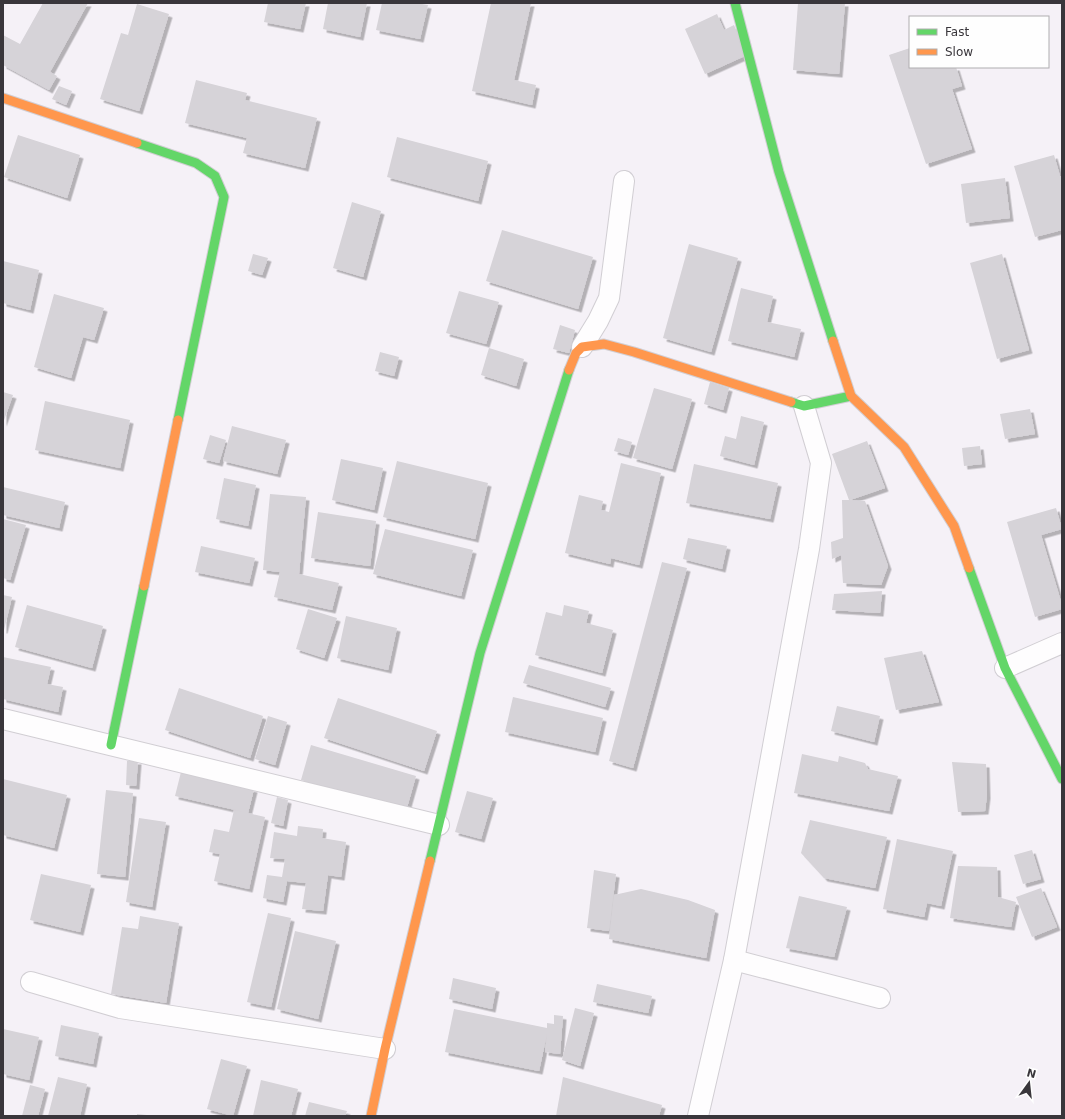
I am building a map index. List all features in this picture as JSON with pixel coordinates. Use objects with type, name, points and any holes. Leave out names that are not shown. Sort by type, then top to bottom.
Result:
[{"type":"street","points":[[736,3],[779,172],[851,396],[904,447],[954,526],[1005,668],[1062,779]]},
{"type":"street","points":[[3,98],[196,162],[214,176],[224,197],[111,745]]},
{"type":"street","points":[[371,1116],[385,1049],[480,653],[570,367],[576,352],[582,347],[598,321],[609,298],[624,181]]},
{"type":"street","points":[[582,347],[604,344],[634,352],[804,406],[851,396]]},
{"type":"street","points":[[698,1116],[734,960],[809,549],[821,462],[804,406]]},
{"type":"street","points":[[1005,668],[1062,643]]},
{"type":"street","points":[[3,719],[439,825]]},
{"type":"street","points":[[734,960],[880,998]]},
{"type":"street","points":[[32,982],[120,1008],[385,1049]]},
{"type":"building","points":[[43,3],[88,3],[50,72],[57,76],[49,90],[3,65],[3,35],[20,44]]},
{"type":"building","points":[[268,3],[306,3],[300,29],[264,22]]},
{"type":"building","points":[[328,3],[367,3],[360,37],[323,29]]},
{"type":"building","points":[[382,3],[416,3],[428,5],[420,39],[376,30]]},
{"type":"building","points":[[491,3],[531,3],[514,80],[536,85],[532,105],[472,91]]},
{"type":"building","points":[[798,3],[845,3],[839,74],[793,70]]},
{"type":"building","points":[[137,4],[169,14],[139,111],[100,99],[121,33],[128,35]]},
{"type":"building","points":[[717,14],[724,30],[734,25],[747,55],[705,74],[685,29]]},
{"type":"building","points":[[909,48],[909,68],[956,68],[962,86],[952,89],[972,149],[926,164],[889,55]]},
{"type":"building","points":[[196,80],[247,93],[245,100],[317,118],[305,168],[243,153],[247,138],[185,123]]},
{"type":"building","points":[[59,86],[72,91],[66,105],[52,99]]},
{"type":"building","points":[[18,135],[80,155],[67,198],[4,177]]},
{"type":"building","points":[[397,137],[488,161],[478,201],[387,177]]},
{"type":"building","points":[[1054,155],[1060,176],[1062,176],[1062,230],[1035,237],[1014,166]]},
{"type":"building","points":[[1005,178],[1010,218],[966,223],[961,184]]},
{"type":"building","points":[[352,202],[381,211],[363,277],[333,268]]},
{"type":"building","points":[[502,230],[593,257],[578,309],[486,281]]},
{"type":"building","points":[[689,244],[738,258],[711,352],[663,338]]},
{"type":"building","points":[[253,254],[268,258],[262,275],[248,271]]},
{"type":"building","points":[[1002,254],[1029,350],[997,359],[970,263]]},
{"type":"building","points":[[3,261],[39,270],[30,310],[3,303]]},
{"type":"building","points":[[741,288],[773,296],[767,322],[801,329],[794,357],[728,341]]},
{"type":"building","points":[[459,291],[499,302],[486,344],[446,333]]},
{"type":"building","points":[[54,294],[104,308],[94,340],[83,337],[71,378],[34,367]]},
{"type":"building","points":[[560,325],[575,330],[569,353],[553,349]]},
{"type":"building","points":[[489,348],[524,359],[516,386],[481,375]]},
{"type":"building","points":[[380,352],[399,357],[394,376],[375,371]]},
{"type":"building","points":[[710,382],[729,388],[723,410],[704,404]]},
{"type":"building","points":[[654,388],[692,399],[672,469],[633,458]]},
{"type":"building","points":[[3,392],[13,395],[3,423]]},
{"type":"building","points":[[45,401],[130,420],[120,468],[35,450]]},
{"type":"building","points":[[1030,409],[1035,434],[1005,439],[1000,414]]},
{"type":"building","points":[[741,416],[764,422],[754,465],[720,456],[725,436],[736,439]]},
{"type":"building","points":[[232,426],[286,440],[277,474],[223,461]]},
{"type":"building","points":[[210,435],[226,440],[219,463],[203,459]]},
{"type":"building","points":[[618,438],[632,442],[628,455],[614,451]]},
{"type":"building","points":[[867,441],[885,488],[850,500],[865,501],[888,566],[881,585],[843,583],[841,555],[832,559],[831,542],[843,538],[842,500],[849,500],[832,454]]},
{"type":"building","points":[[980,446],[982,464],[964,466],[962,448]]},
{"type":"building","points":[[341,459],[383,468],[374,510],[332,500]]},
{"type":"building","points":[[397,461],[488,483],[475,539],[383,517]]},
{"type":"building","points":[[621,463],[661,473],[639,565],[611,558],[610,564],[565,553],[579,495],[603,501],[601,510],[609,512]]},
{"type":"building","points":[[694,464],[778,483],[770,519],[686,503]]},
{"type":"building","points":[[224,478],[256,485],[248,526],[216,519]]},
{"type":"building","points":[[3,487],[65,502],[59,528],[3,515]]},
{"type":"building","points":[[270,494],[306,497],[299,574],[339,583],[332,610],[274,597],[280,572],[263,570]]},
{"type":"building","points":[[1056,508],[1062,529],[1041,535],[1062,609],[1035,617],[1007,522]]},
{"type":"building","points":[[318,512],[376,521],[370,566],[311,558]]},
{"type":"building","points":[[3,519],[26,525],[10,580],[3,578]]},
{"type":"building","points":[[385,529],[473,550],[461,596],[373,574]]},
{"type":"building","points":[[688,538],[727,546],[722,569],[683,559]]},
{"type":"building","points":[[201,546],[255,558],[249,583],[195,572]]},
{"type":"building","points":[[662,562],[687,568],[633,768],[609,761]]},
{"type":"building","points":[[882,591],[880,613],[832,610],[834,594]]},
{"type":"building","points":[[3,595],[12,597],[4,630],[3,630]]},
{"type":"building","points":[[27,605],[103,626],[92,668],[15,647]]},
{"type":"building","points":[[564,605],[589,611],[586,623],[613,630],[602,673],[535,655],[546,612],[562,616]]},
{"type":"building","points":[[308,609],[337,618],[324,658],[296,649]]},
{"type":"building","points":[[346,616],[397,628],[388,670],[337,658]]},
{"type":"building","points":[[922,651],[939,702],[896,710],[884,658]]},
{"type":"building","points":[[3,657],[51,667],[47,684],[63,687],[58,712],[3,699]]},
{"type":"building","points":[[529,665],[611,688],[605,707],[523,683]]},
{"type":"building","points":[[179,688],[263,716],[250,758],[165,730]]},
{"type":"building","points":[[513,697],[603,718],[595,752],[505,732]]},
{"type":"building","points":[[338,698],[437,731],[424,771],[324,738]]},
{"type":"building","points":[[837,706],[880,716],[874,742],[831,731]]},
{"type":"building","points":[[268,716],[287,722],[275,765],[255,759]]},
{"type":"building","points":[[311,745],[416,776],[406,811],[301,780]]},
{"type":"building","points":[[802,754],[838,762],[839,756],[865,763],[868,769],[898,776],[889,811],[794,793]]},
{"type":"building","points":[[127,761],[138,761],[136,786],[126,785]]},
{"type":"building","points":[[952,762],[986,764],[987,795],[985,811],[958,812]]},
{"type":"building","points":[[181,772],[254,789],[248,813],[265,817],[249,889],[214,881],[220,854],[209,852],[214,829],[229,832],[234,810],[244,812],[175,796]]},
{"type":"building","points":[[3,779],[67,795],[54,848],[3,835]]},
{"type":"building","points":[[106,790],[133,793],[125,877],[97,874]]},
{"type":"building","points":[[467,791],[493,798],[481,839],[455,832]]},
{"type":"building","points":[[277,797],[288,800],[283,826],[271,823]]},
{"type":"building","points":[[139,818],[166,822],[152,907],[126,902]]},
{"type":"building","points":[[810,820],[887,837],[875,888],[824,878],[801,853]]},
{"type":"building","points":[[298,826],[323,829],[322,838],[346,842],[341,877],[328,875],[323,911],[302,909],[306,883],[287,881],[283,902],[263,898],[267,875],[282,877],[285,859],[270,858],[274,832],[297,836]]},
{"type":"building","points":[[897,839],[953,851],[941,906],[927,903],[924,917],[883,909]]},
{"type":"building","points":[[1032,850],[1041,879],[1023,884],[1014,855]]},
{"type":"building","points":[[958,866],[997,867],[998,897],[1016,902],[1011,927],[950,918]]},
{"type":"building","points":[[594,870],[616,874],[609,931],[587,928]]},
{"type":"building","points":[[41,874],[91,885],[80,932],[30,920]]},
{"type":"building","points":[[1041,888],[1057,927],[1032,937],[1016,897]]},
{"type":"building","points":[[641,889],[688,900],[715,910],[706,958],[609,939],[614,895]]},
{"type":"building","points":[[799,896],[847,907],[834,957],[786,948]]},
{"type":"building","points":[[268,913],[291,918],[271,1007],[247,1002]]},
{"type":"building","points":[[140,916],[179,923],[166,1003],[111,994],[122,927],[138,929]]},
{"type":"building","points":[[295,931],[336,941],[318,1019],[277,1009]]},
{"type":"building","points":[[453,978],[496,988],[492,1009],[449,999]]},
{"type":"building","points":[[597,984],[652,996],[648,1013],[593,1002]]},
{"type":"building","points":[[575,1008],[594,1013],[580,1066],[562,1060]]},
{"type":"building","points":[[454,1009],[547,1028],[547,1023],[554,1024],[554,1015],[563,1016],[560,1054],[545,1052],[547,1034],[539,1071],[445,1052]]},
{"type":"building","points":[[61,1025],[99,1033],[93,1064],[55,1056]]},
{"type":"building","points":[[3,1029],[39,1037],[29,1080],[3,1074]]},
{"type":"building","points":[[221,1059],[247,1066],[233,1116],[207,1109]]},
{"type":"building","points":[[58,1077],[87,1084],[80,1116],[48,1116]]},
{"type":"building","points":[[563,1077],[662,1105],[659,1116],[556,1116]]},
{"type":"building","points":[[261,1080],[298,1089],[291,1116],[253,1116]]},
{"type":"building","points":[[30,1085],[45,1089],[38,1116],[22,1116]]},
{"type":"building","points":[[309,1102],[347,1111],[345,1116],[305,1116]]},
{"type":"building","points":[[137,1114],[147,1115],[147,1116],[137,1116]]},
{"type":"traffic: fast","points":[[735,3],[779,172],[833,341]]},
{"type":"traffic: fast","points":[[137,143],[196,163],[215,176],[224,197],[178,420]]},
{"type":"traffic: fast","points":[[430,861],[480,653],[569,370]]},
{"type":"traffic: fast","points":[[791,402],[804,406],[851,396]]},
{"type":"traffic: fast","points":[[969,568],[1005,668],[1062,779]]},
{"type":"traffic: fast","points":[[111,745],[144,586]]},
{"type":"traffic: slow","points":[[3,98],[137,143]]},
{"type":"traffic: slow","points":[[833,341],[851,396],[904,447],[954,526],[969,568]]},
{"type":"traffic: slow","points":[[569,370],[576,353],[582,347],[604,344],[634,352],[791,402]]},
{"type":"traffic: slow","points":[[144,586],[178,420]]},
{"type":"traffic: slow","points":[[371,1116],[385,1049],[430,861]]}]
